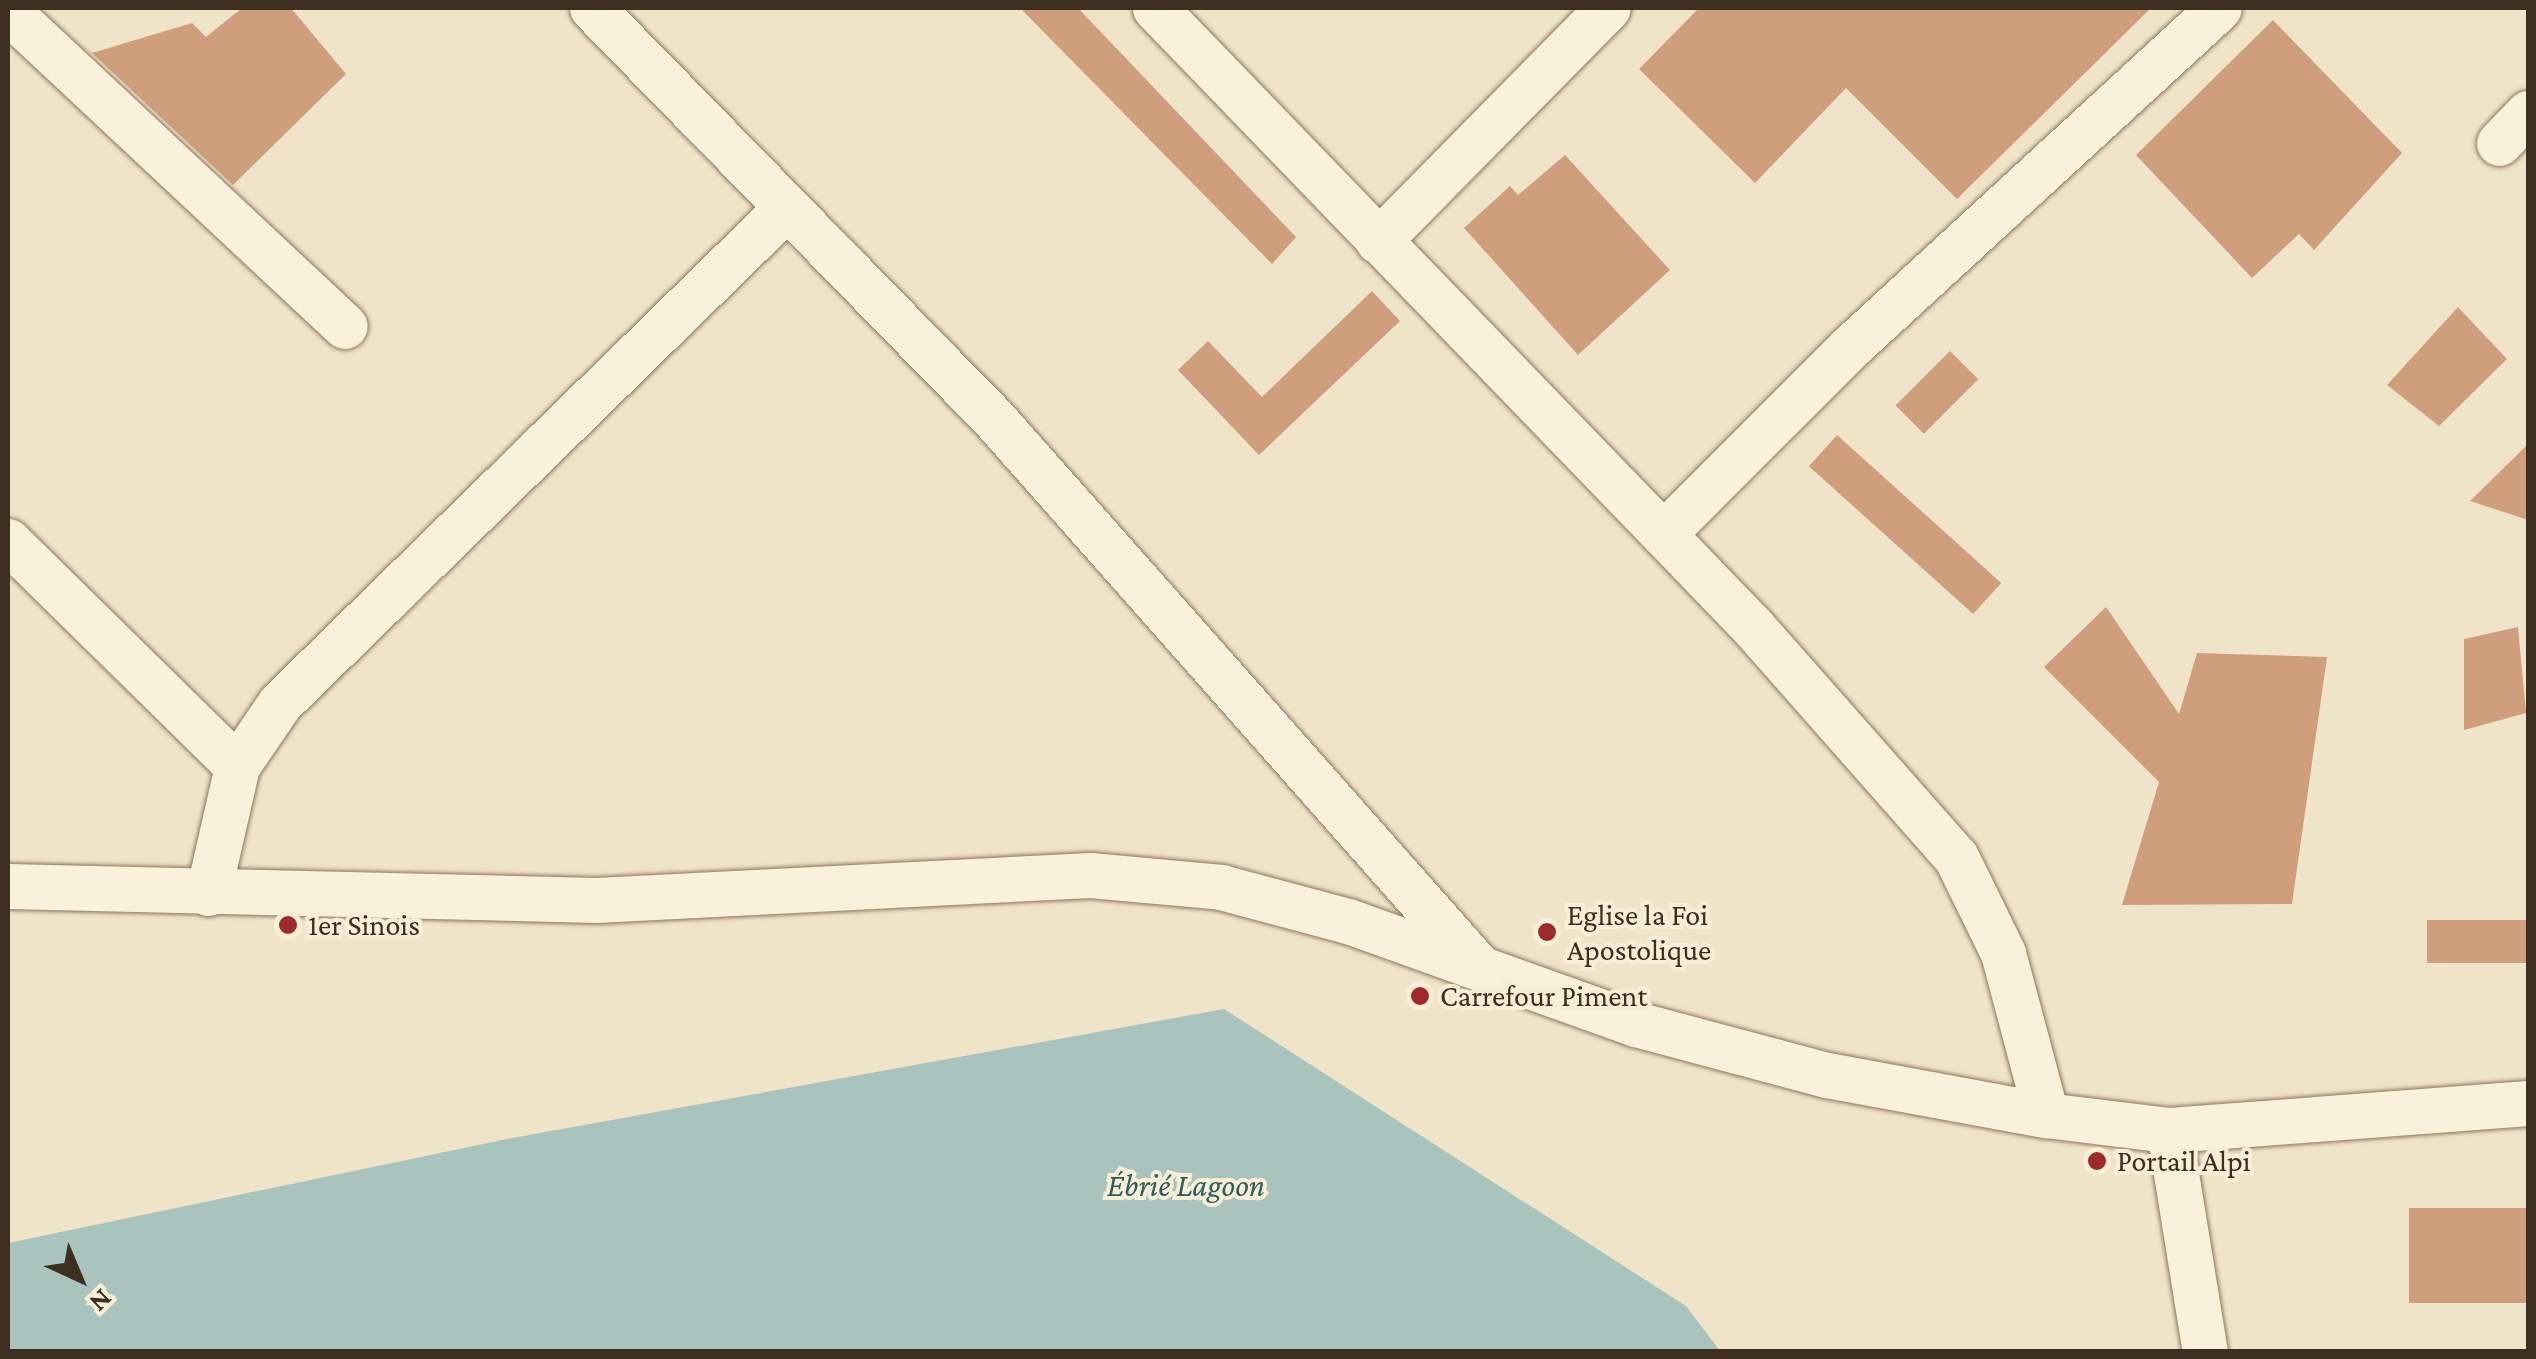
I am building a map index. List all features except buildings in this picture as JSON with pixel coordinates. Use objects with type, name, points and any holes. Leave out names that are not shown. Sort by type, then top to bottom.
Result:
[{"type":"street","points":[[592,8],[1044,473],[1484,972]]},
{"type":"street","points":[[1155,8],[1662,534],[1956,857],[2003,953],[2046,1115]]},
{"type":"street","points":[[1378,240],[1608,8]]},
{"type":"street","points":[[1662,534],[1849,348],[2219,8]]},
{"type":"street","points":[[8,12],[345,326]]},
{"type":"street","points":[[208,893],[237,766],[280,703],[390,590],[787,207]]},
{"type":"street","points":[[8,541],[237,766]]},
{"type":"street","points":[[8,886],[596,900],[1090,875],[1221,887],[1348,921],[1636,1024],[1827,1075],[2046,1115],[2170,1130],[2528,1103]]},
{"type":"street","points":[[2170,1130],[2205,1352]]},
{"type":"water","name":"Ébrié Lagoon","points":[[1224,1009],[1686,1306],[1720,1351],[8,1351],[8,1243],[507,1139]]},
{"type":"place","name":"1er Sinois","points":[[288,925]]},
{"type":"place","name":"Eglise la Foi Apostolique","points":[[1547,932]]},
{"type":"place","name":"Carrefour Piment","points":[[1420,996]]},
{"type":"place","name":"Portail Alpi","points":[[2097,1161]]}]
